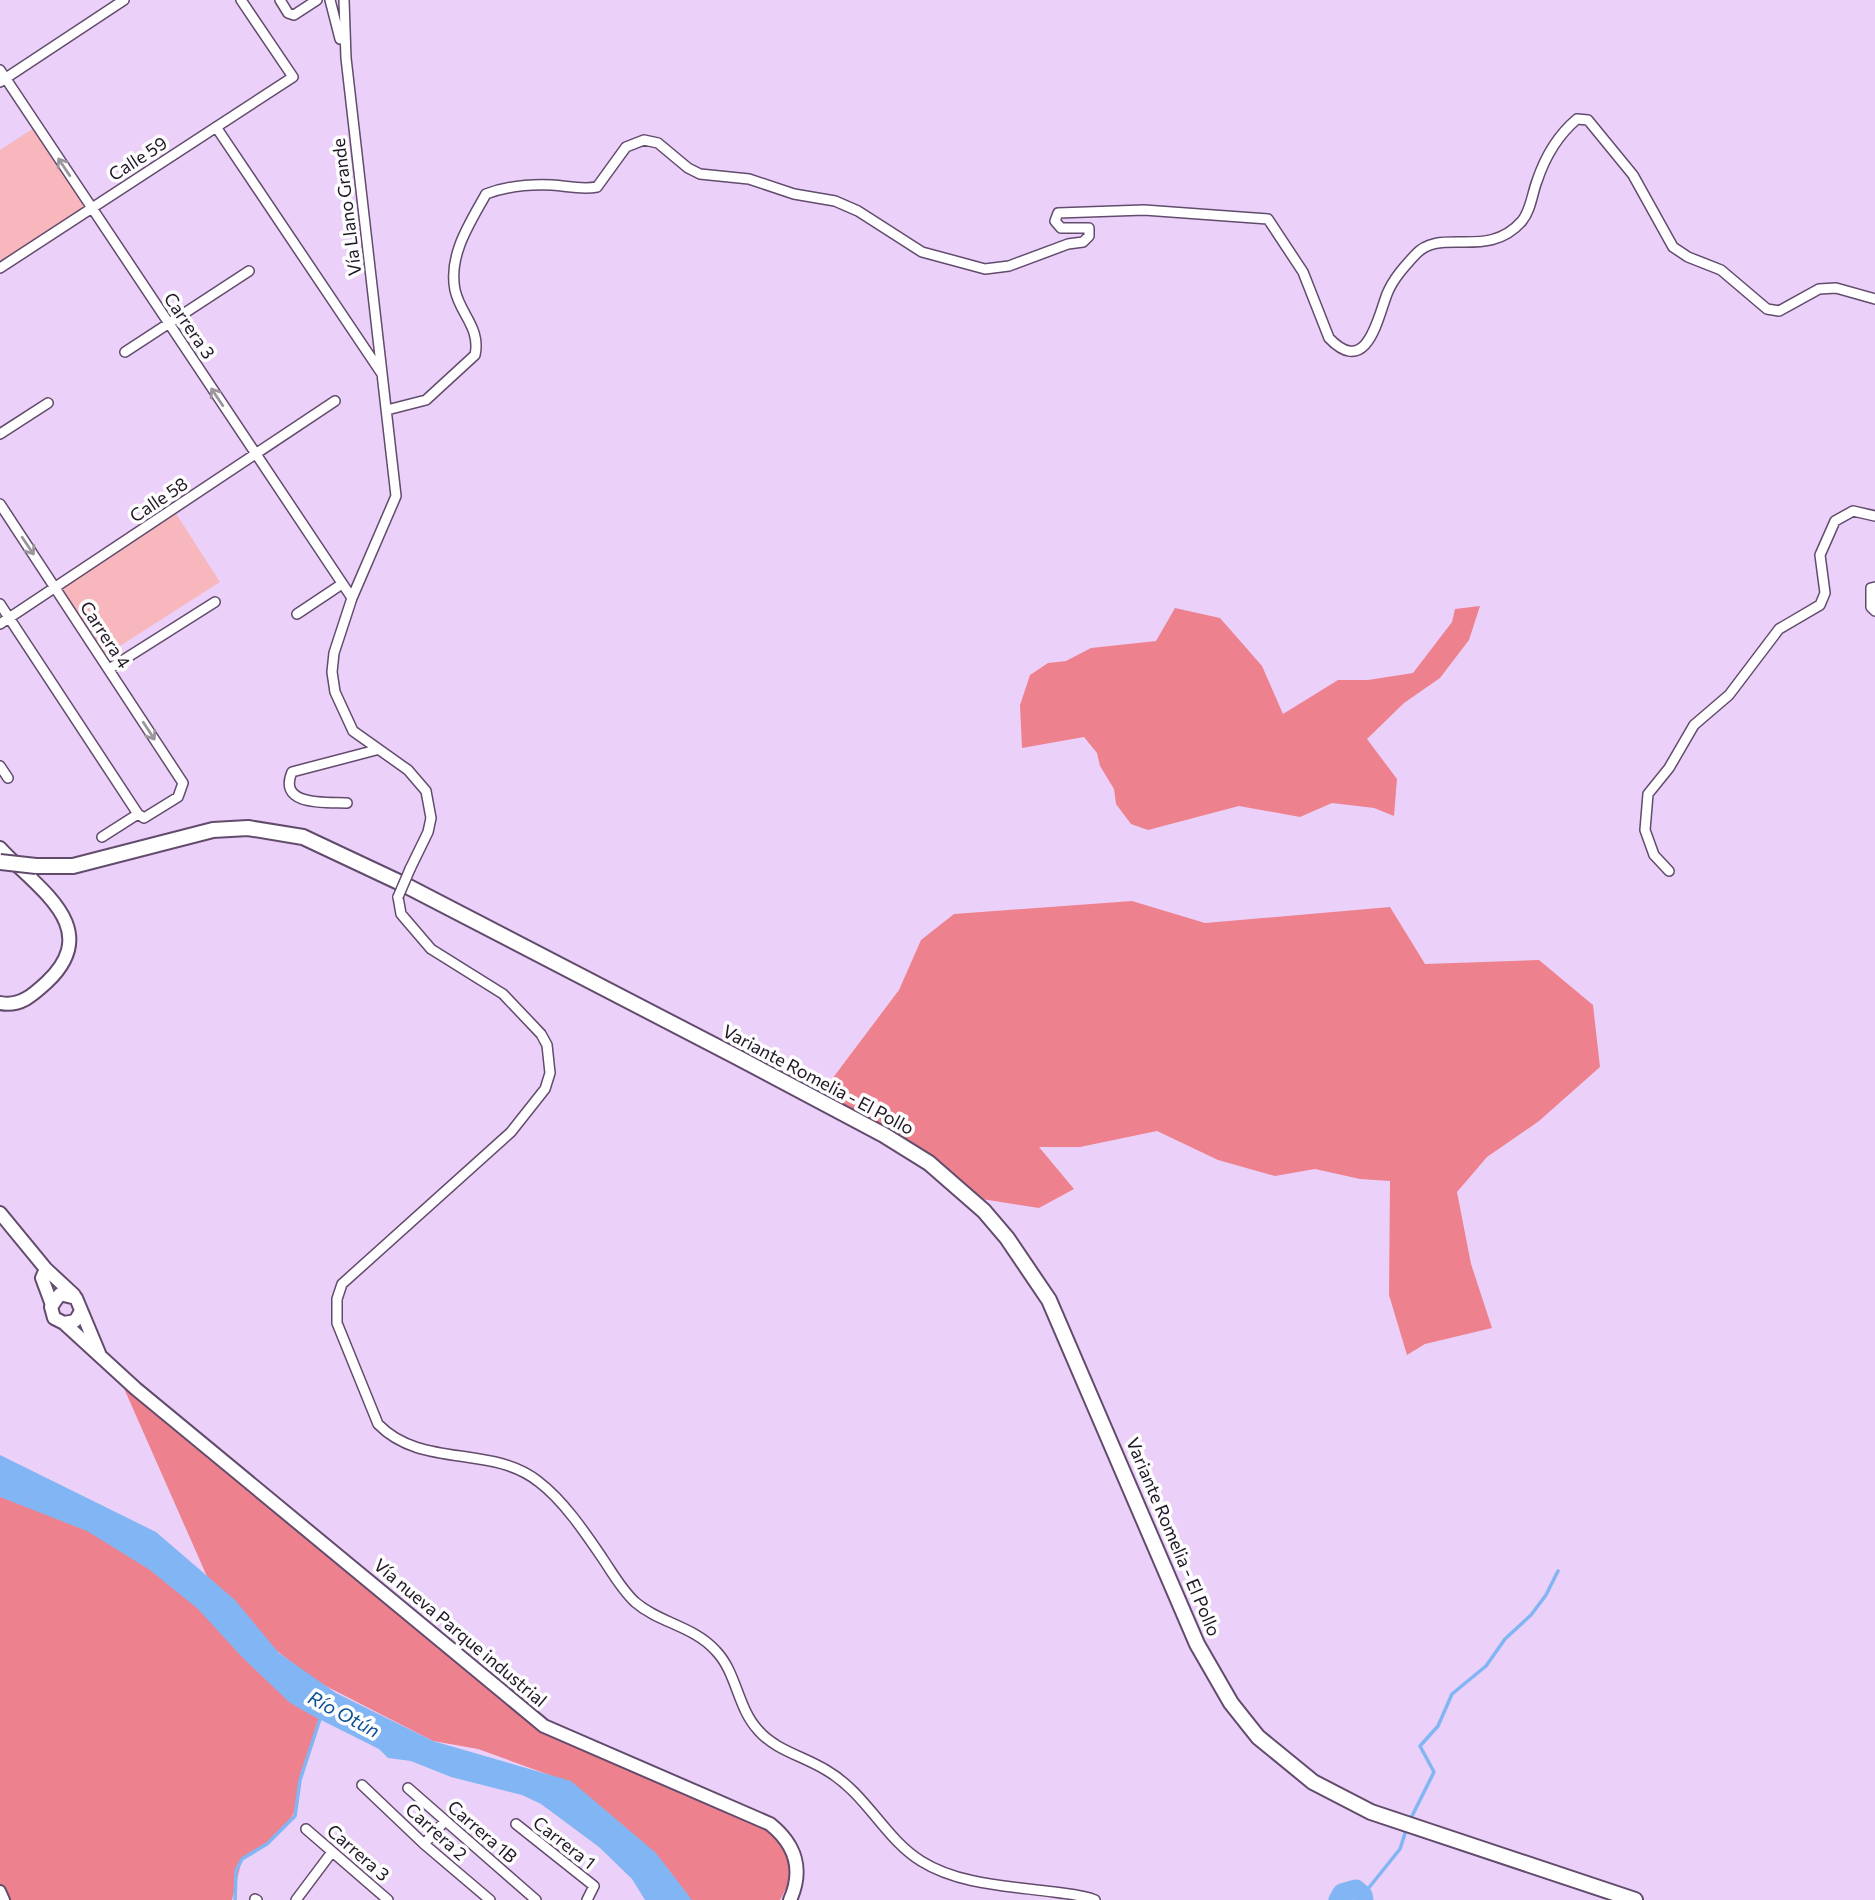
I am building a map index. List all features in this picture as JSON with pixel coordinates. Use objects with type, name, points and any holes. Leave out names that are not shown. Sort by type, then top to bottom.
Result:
[{"type":"highway","name":"Variante Romelia - El Pollo","points":[[0,862],[73,866],[213,830],[248,828],[303,836],[404,884],[735,1056],[884,1135],[929,1163],[984,1211],[1030,1269],[1062,1328],[1177,1600],[1206,1661],[1231,1703],[1258,1737],[1313,1782],[1348,1802],[1396,1823],[1635,1900]]},
{"type":"main road","points":[[0,848],[57,903],[68,925],[69,953],[55,975],[32,997],[10,1005],[0,1003]]},
{"type":"main road","name":"Vía nueva Parque industrial","points":[[0,1213],[46,1269],[74,1296],[99,1353]]},
{"type":"main road","name":"Vía nueva Parque industrial","points":[[46,1269],[42,1278],[53,1315],[82,1342],[99,1353],[135,1388],[544,1726],[770,1824],[786,1839],[795,1855],[799,1872],[792,1897]]},
{"type":"main road","points":[[52,1305],[61,1294],[74,1296]]},
{"type":"main road","points":[[64,1324],[75,1321],[81,1311]]},
{"type":"street","points":[[2,77],[124,0]]},
{"type":"street","name":"Calle 59","points":[[0,268],[293,76],[242,0]]},
{"type":"street","points":[[279,0],[288,13],[294,15],[317,0]]},
{"type":"street","points":[[330,0],[346,58]]},
{"type":"street","name":"Vía Llano Grande","points":[[344,0],[346,58],[396,496],[352,598],[334,653],[332,673],[335,692],[353,731],[414,776],[426,791],[429,803],[428,832],[398,897],[401,914],[431,949],[503,994],[541,1034],[547,1045],[551,1073],[545,1089],[511,1132],[342,1284],[337,1299],[337,1323],[378,1424],[387,1434],[412,1447],[489,1461],[524,1472],[541,1483],[584,1532],[635,1602],[656,1616],[690,1631],[716,1650],[727,1667],[744,1711],[763,1736],[849,1786],[902,1846],[920,1861],[961,1878],[1095,1900]]},
{"type":"street","name":"Carrera 3","points":[[2,77],[352,598]]},
{"type":"street","points":[[387,410],[426,400],[475,355],[477,336],[455,292],[454,268],[459,246],[485,194],[506,186],[551,185],[586,189],[597,187],[626,147],[644,140],[658,144],[688,169],[700,174],[749,179],[794,194],[835,201],[858,211],[922,252],[985,270],[1009,267],[1068,244],[1083,242],[1089,236],[1089,228],[1061,229],[1055,221],[1058,213],[1144,210],[1268,219],[1303,272],[1329,338],[1336,345],[1353,349],[1365,345],[1376,332],[1387,293],[1396,276],[1418,251],[1430,244],[1490,242],[1502,237],[1521,222],[1528,212],[1537,179],[1564,130],[1577,119],[1588,120],[1633,175],[1673,247],[1688,257],[1721,270],[1767,309],[1779,311],[1819,289],[1836,288],[1875,299]]},
{"type":"street","points":[[216,127],[383,375]]},
{"type":"street","points":[[125,352],[249,271]]},
{"type":"street","name":"Calle 58","points":[[0,624],[335,401]]},
{"type":"street","points":[[0,434],[48,403]]},
{"type":"street","name":"Carrera 4","points":[[0,504],[183,783],[178,797],[144,818],[138,814]]},
{"type":"street","points":[[1669,871],[1654,855],[1645,830],[1648,794],[1669,768],[1694,725],[1729,695],[1779,629],[1820,604],[1825,593],[1821,555],[1835,521],[1843,514],[1853,511],[1875,516]]},
{"type":"street","points":[[297,614],[342,584]]},
{"type":"street","points":[[1875,587],[1871,588],[1871,607],[1875,611]]},
{"type":"street","points":[[109,669],[215,602]]},
{"type":"street","points":[[0,604],[138,814],[102,838]]},
{"type":"street","points":[[347,803],[300,800],[292,793],[289,778],[292,772],[376,750]]},
{"type":"street","points":[[0,766],[8,778]]},
{"type":"street","name":"Carrera 2","points":[[362,1785],[424,1844],[490,1900]]},
{"type":"street","name":"Carrera 1B","points":[[408,1788],[536,1900]]},
{"type":"street","points":[[424,1844],[445,1821]]},
{"type":"street","name":"Carrera 1","points":[[516,1824],[594,1886],[587,1900]]},
{"type":"street","name":"Carrera 3","points":[[306,1829],[388,1900]]},
{"type":"street","points":[[296,1900],[332,1852]]},
{"type":"street","points":[[0,1891],[4,1900]]},
{"type":"shaded area","points":[[37,126],[91,209],[0,268],[0,150]]},
{"type":"shaded area","points":[[173,509],[220,582],[101,658],[55,588]]},
{"type":"shaded area","points":[[1480,606],[1469,640],[1440,678],[1404,703],[1367,739],[1397,779],[1394,816],[1374,808],[1332,803],[1300,817],[1239,806],[1148,830],[1131,824],[1116,804],[1114,789],[1100,766],[1097,753],[1084,737],[1022,748],[1020,705],[1030,675],[1048,663],[1066,661],[1091,648],[1156,641],[1175,608],[1220,618],[1262,666],[1283,714],[1338,680],[1368,680],[1413,673],[1452,622],[1455,609]]},
{"type":"shaded area","points":[[1132,901],[1205,923],[1390,907],[1425,964],[1539,960],[1593,1005],[1600,1067],[1539,1121],[1487,1157],[1457,1192],[1471,1264],[1492,1328],[1425,1344],[1407,1355],[1389,1295],[1390,1181],[1360,1179],[1315,1169],[1275,1176],[1218,1160],[1157,1131],[1080,1147],[1039,1147],[1074,1189],[1039,1208],[969,1197],[817,1099],[899,990],[921,940],[954,914]]},
{"type":"shaded area","points":[[119,1377],[544,1726],[770,1824],[792,1847],[791,1879],[780,1900],[683,1900],[558,1778],[478,1749],[433,1741],[316,1681],[238,1621],[324,1705],[302,1775],[298,1805],[290,1820],[267,1844],[242,1859],[232,1900],[3,1900],[0,1892],[0,1476],[26,1487],[224,1615]]},
{"type":"water","name":"Río Otún","points":[[0,1455],[156,1532],[235,1600],[279,1653],[336,1693],[433,1741],[571,1781],[656,1853],[692,1900],[645,1900],[632,1879],[599,1847],[541,1804],[522,1795],[451,1777],[411,1761],[388,1758],[379,1749],[289,1702],[241,1656],[198,1609],[150,1570],[87,1531],[0,1497]]},
{"type":"waterway","points":[[1410,1820],[1434,1772],[1420,1746],[1438,1726],[1452,1694],[1486,1666],[1505,1639],[1531,1615],[1546,1595],[1558,1571]]},
{"type":"waterway","points":[[235,1900],[236,1871],[242,1859],[267,1844],[295,1816],[300,1780],[321,1716]]},
{"type":"waterway","points":[[1363,1895],[1400,1849],[1407,1827]]},
{"type":"waterway","points":[[1338,1900],[1342,1893],[1356,1889],[1363,1895],[1364,1900]]}]
